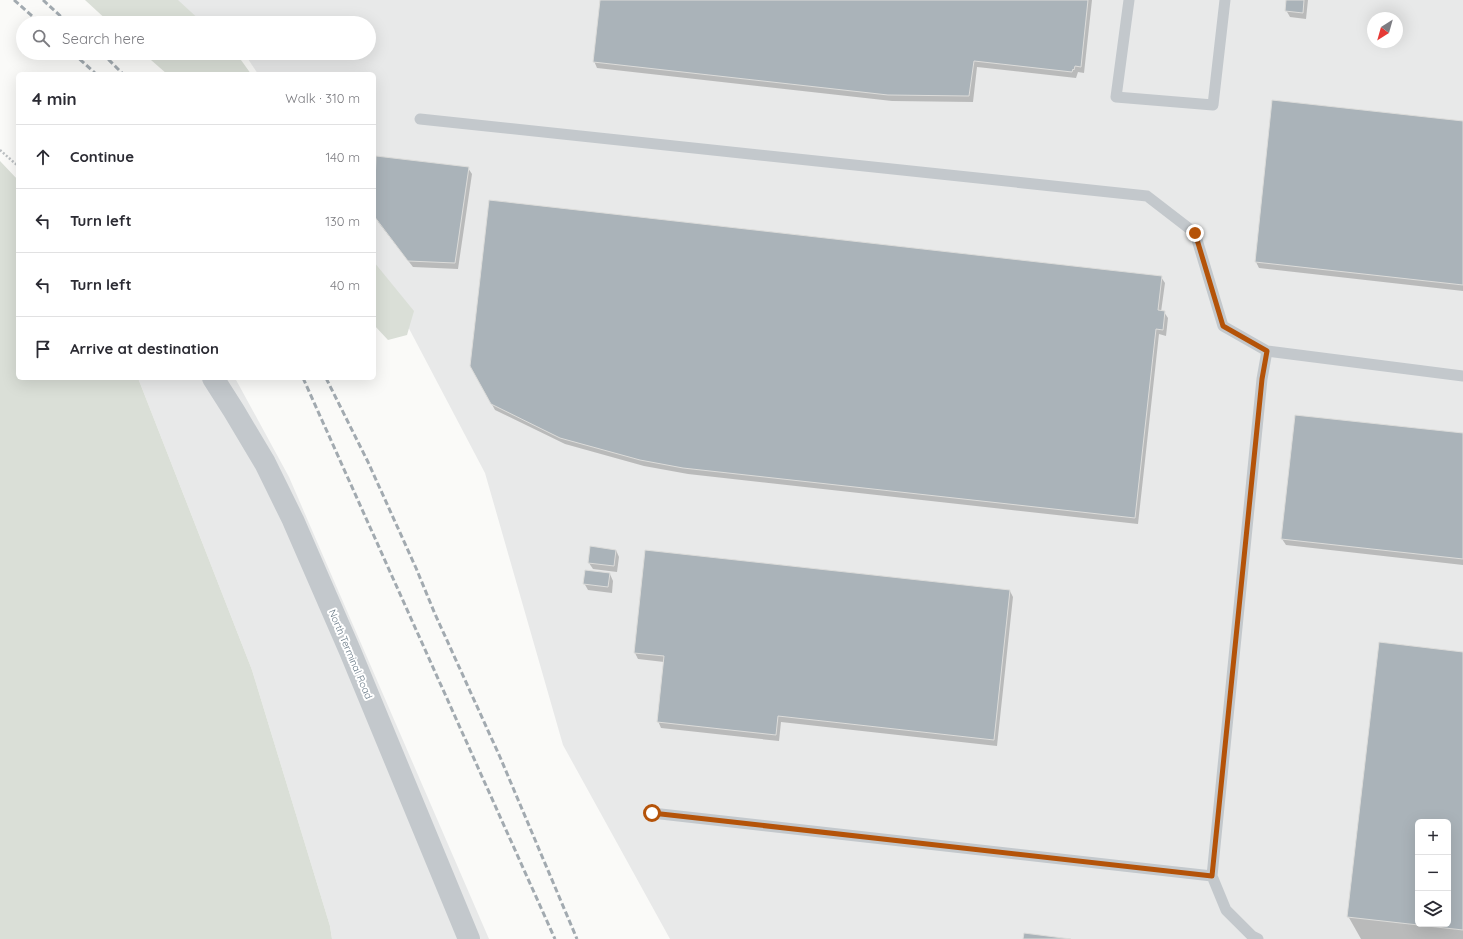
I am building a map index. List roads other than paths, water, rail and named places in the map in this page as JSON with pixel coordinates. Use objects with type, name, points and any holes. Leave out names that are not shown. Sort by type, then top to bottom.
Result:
[{"type":"street","name":"North Terminal Road","points":[[214,380],[265,463],[292,520],[354,659],[470,939]]},
{"type":"lane","points":[[1128,0],[1116,97],[1213,105],[1225,0]]},
{"type":"lane","points":[[420,119],[1147,196],[1195,233],[1223,326],[1267,351],[1463,376]]},
{"type":"lane","points":[[1258,939],[1252,936],[1226,910],[1212,876],[1261,394],[1267,351]]},
{"type":"lane","points":[[652,813],[1212,876]]},
{"type":"railway","points":[[14,0],[32,16]]},
{"type":"railway","points":[[43,0],[60,16]]},
{"type":"railway","points":[[81,60],[94,72]]},
{"type":"railway","points":[[109,60],[121,72]]},
{"type":"railway","points":[[304,380],[555,939]]},
{"type":"railway","points":[[327,380],[368,462],[416,568],[435,614],[500,757],[577,939]]}]
